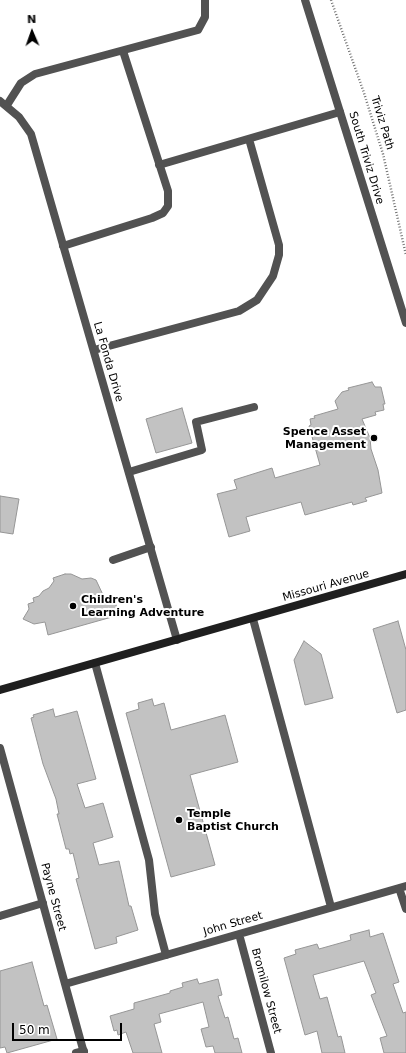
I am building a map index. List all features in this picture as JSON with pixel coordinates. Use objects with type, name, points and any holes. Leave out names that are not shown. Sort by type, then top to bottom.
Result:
[{"type":"main road","name":"Missouri Avenue","points":[[95,663],[406,574]]},
{"type":"main road","points":[[0,690],[95,663]]},
{"type":"street","points":[[3,103],[20,83],[35,74],[198,30],[205,17],[205,0]]},
{"type":"street","name":"South Triviz Drive","points":[[305,0],[406,323]]},
{"type":"street","points":[[63,246],[152,218],[163,213],[168,206],[169,200],[124,51]]},
{"type":"street","name":"La Fonda Drive","points":[[3,103],[19,117],[31,134],[177,640]]},
{"type":"street","points":[[159,165],[340,112]]},
{"type":"street","points":[[94,350],[239,311],[257,300],[273,276],[279,255],[279,245],[249,139]]},
{"type":"street","points":[[129,472],[202,450],[196,422],[254,408]]},
{"type":"street","points":[[113,560],[151,547]]},
{"type":"street","points":[[253,619],[331,907]]},
{"type":"street","points":[[95,663],[149,860],[155,914],[166,955]]},
{"type":"street","name":"Payne Street","points":[[0,748],[66,984],[81,1052]]},
{"type":"street","points":[[402,887],[406,909]]},
{"type":"street","name":"John Street","points":[[66,984],[402,887]]},
{"type":"street","points":[[0,916],[43,903]]},
{"type":"street","name":"Bromilow Street","points":[[239,934],[271,1053]]},
{"type":"path","name":"Triviz Path","points":[[332,0],[360,79],[383,154],[406,254]]},
{"type":"building","points":[[372,382],[375,387],[381,387],[385,404],[383,404],[384,410],[375,412],[376,415],[362,419],[370,438],[371,449],[378,470],[382,493],[365,498],[367,501],[353,505],[352,502],[305,515],[301,502],[246,517],[250,531],[229,537],[217,494],[237,489],[234,480],[272,468],[275,478],[320,465],[309,426],[311,425],[310,419],[315,418],[314,416],[338,409],[335,401],[342,392],[349,390],[348,388]]},
{"type":"building","points":[[182,408],[192,443],[156,453],[146,419]]},
{"type":"building","points":[[0,496],[19,499],[13,534],[0,532]]},
{"type":"building","name":"Children's Learning Adventure","points":[[65,574],[71,574],[82,579],[91,578],[96,580],[104,597],[113,595],[119,615],[48,635],[45,622],[34,624],[23,619],[29,609],[28,604],[34,602],[33,598],[39,596],[43,591],[49,588],[54,581],[53,578]]},
{"type":"building","points":[[398,621],[406,650],[406,710],[397,713],[373,629]]},
{"type":"building","points":[[304,641],[321,654],[333,698],[305,705],[294,660]]},
{"type":"building","name":"Temple Baptist Church","points":[[152,699],[154,706],[164,703],[171,730],[225,715],[238,762],[190,775],[215,865],[171,877],[126,713],[139,709],[138,703]]},
{"type":"building","points":[[53,709],[55,717],[77,711],[96,779],[77,784],[85,808],[103,803],[113,837],[93,843],[99,865],[119,861],[129,906],[131,906],[138,930],[116,937],[117,943],[95,949],[76,879],[79,878],[73,853],[70,854],[69,849],[66,849],[57,814],[59,814],[56,799],[43,764],[31,718],[34,717],[33,715]]},
{"type":"building","points":[[369,930],[370,937],[383,933],[399,982],[393,984],[403,1013],[406,1012],[406,1053],[384,1053],[380,1038],[387,1036],[371,995],[376,993],[364,961],[313,975],[320,999],[327,997],[338,1037],[341,1036],[345,1053],[322,1053],[317,1031],[305,1035],[284,958],[296,954],[295,950],[317,944],[319,949],[351,940],[350,935]]},
{"type":"building","points":[[32,962],[44,1006],[47,1005],[57,1039],[7,1053],[5,1047],[0,1048],[0,971]]},
{"type":"building","points":[[197,979],[199,984],[218,979],[222,995],[218,996],[225,1018],[228,1017],[234,1039],[238,1038],[242,1053],[215,1053],[213,1046],[206,1047],[201,1029],[209,1027],[203,1002],[159,1014],[161,1022],[154,1024],[162,1053],[133,1053],[126,1032],[118,1035],[117,1030],[114,1031],[110,1016],[134,1009],[134,1003],[170,993],[170,991],[183,987],[182,983]]},
{"type":"place","name":"Spence Asset Management","points":[[374,438]]},
{"type":"place","name":"Children's Learning Adventure","points":[[73,606]]},
{"type":"place","name":"Temple Baptist Church","points":[[179,820]]}]
